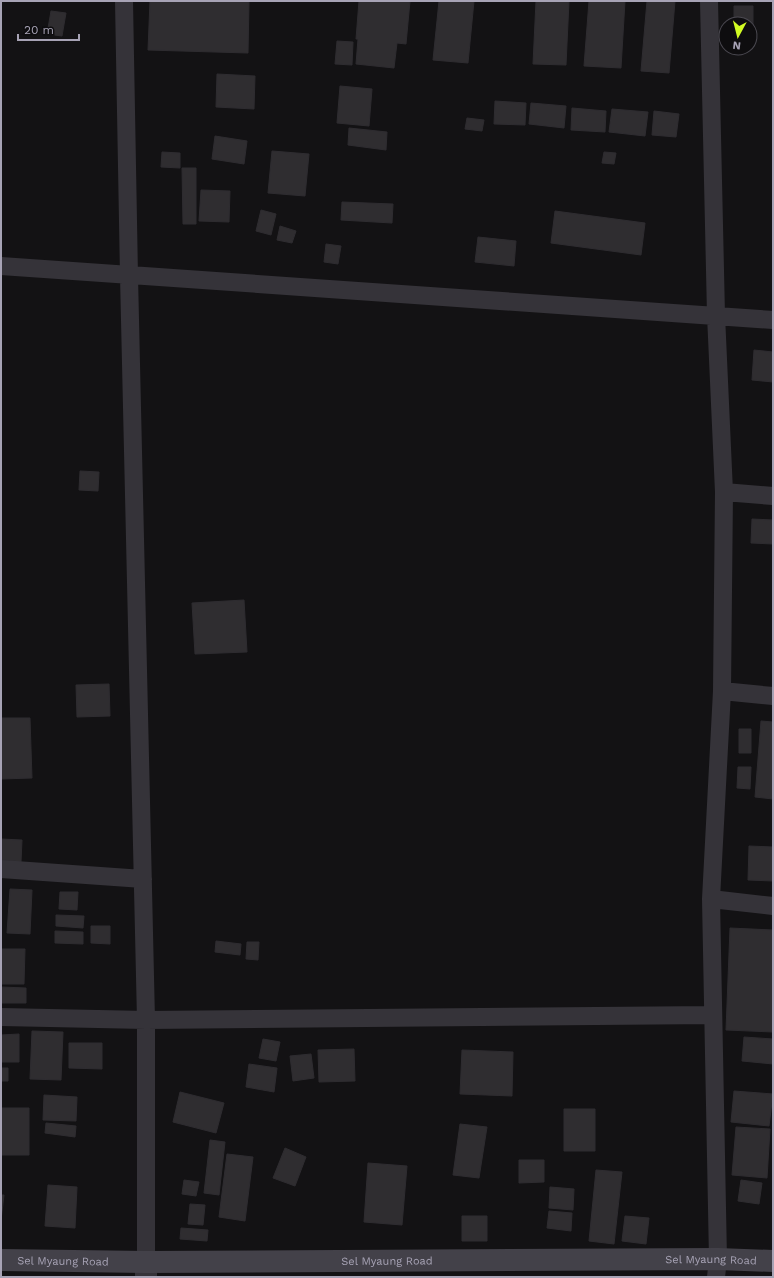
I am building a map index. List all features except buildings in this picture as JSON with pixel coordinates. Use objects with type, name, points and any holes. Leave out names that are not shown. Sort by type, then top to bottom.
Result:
[{"type":"main road","name":"Sel Myaung Road","points":[[1,1260],[146,1270],[717,1268],[773,1261]]},
{"type":"street","points":[[124,1],[146,1020],[146,1270]]},
{"type":"street","points":[[709,1],[716,315],[724,492],[722,691],[711,899],[717,1268]]},
{"type":"street","points":[[1,266],[773,320]]},
{"type":"street","points":[[724,492],[773,496]]},
{"type":"street","points":[[722,691],[773,696]]},
{"type":"street","points":[[1,869],[143,879]]},
{"type":"street","points":[[711,899],[773,906]]},
{"type":"street","points":[[1,1017],[146,1020],[713,1015]]}]
